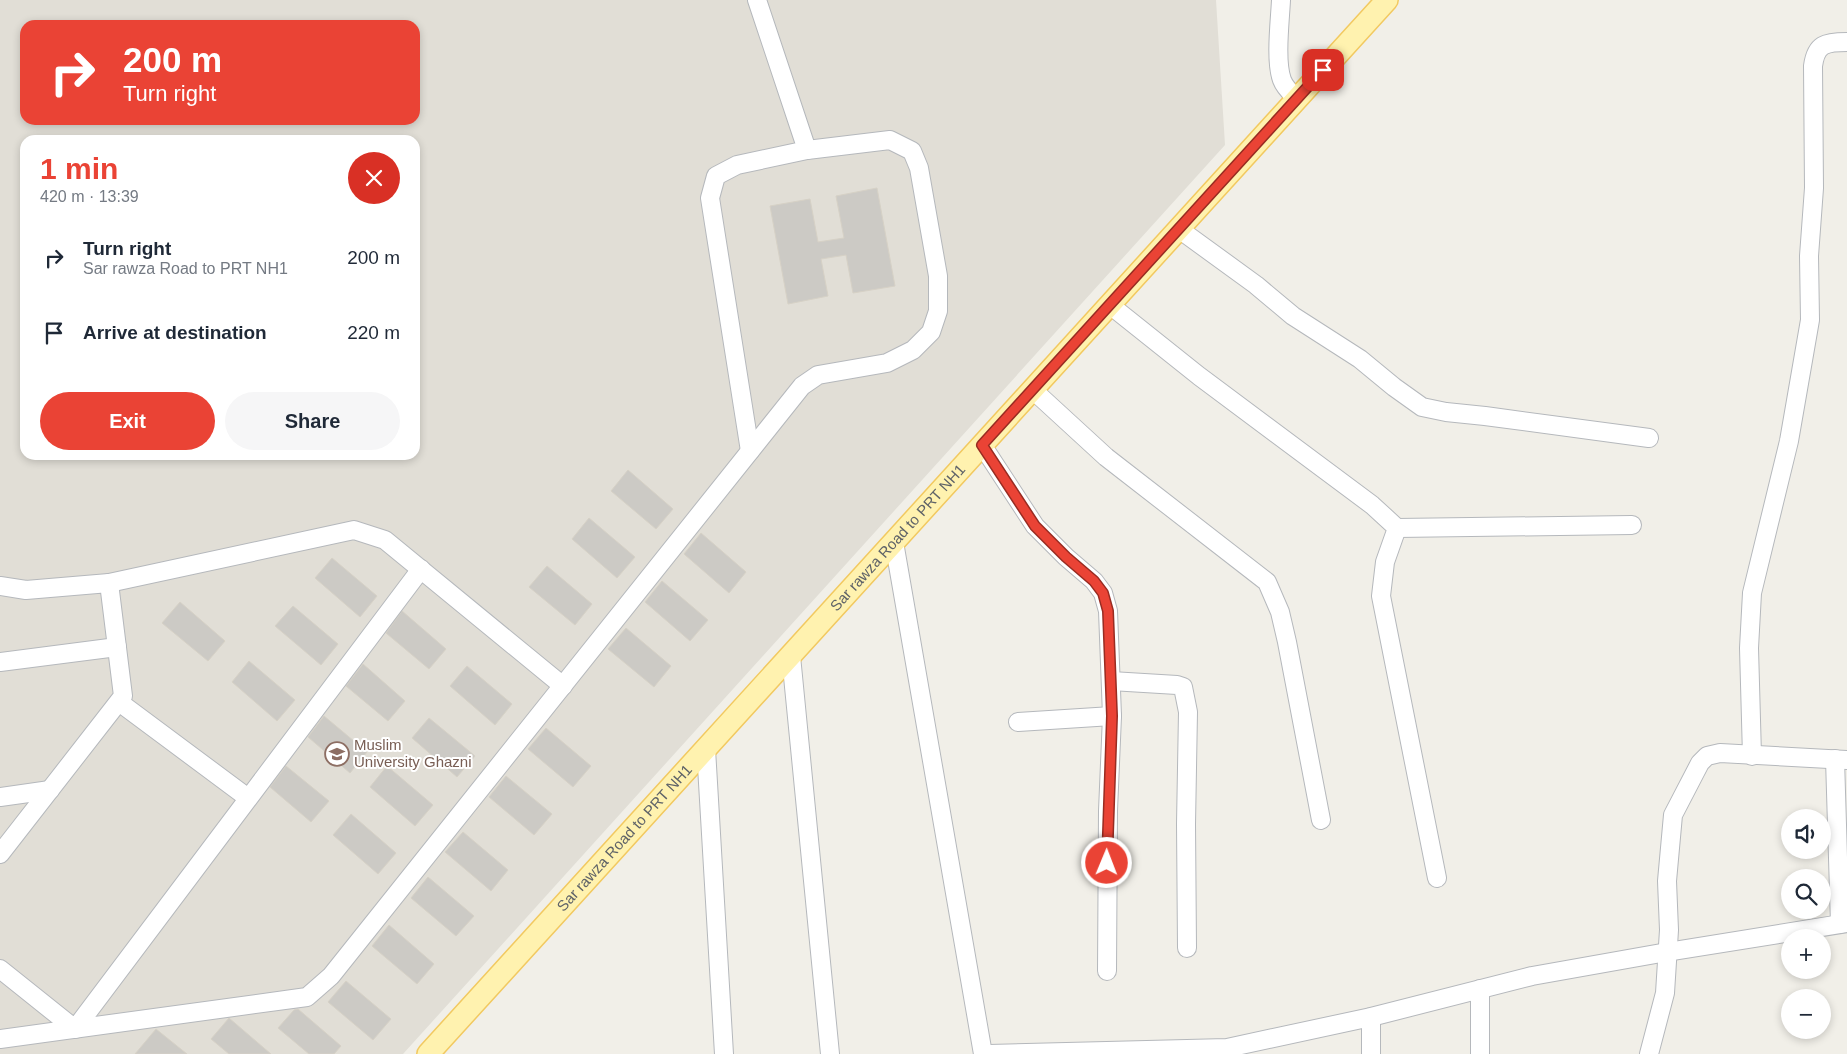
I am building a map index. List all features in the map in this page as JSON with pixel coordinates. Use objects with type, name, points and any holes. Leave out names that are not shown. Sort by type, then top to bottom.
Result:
[{"type":"main road","name":"Sar rawza Road to PRT NH1","points":[[428,1054],[1387,0]]},
{"type":"street","points":[[757,0],[807,150]]},
{"type":"street","points":[[1280,0],[1279,58],[1281,78],[1287,89],[1297,99]]},
{"type":"street","points":[[1752,756],[1749,648],[1752,593],[1789,441],[1810,320],[1808,256],[1814,188],[1814,59],[1815,52],[1820,47],[1834,42],[1847,42]]},
{"type":"street","points":[[0,1039],[307,997],[331,976],[802,386],[818,375],[887,363],[913,350],[931,332],[938,311],[938,276],[919,168],[912,151],[890,140],[807,150],[737,165],[716,176],[710,198],[750,451]]},
{"type":"street","points":[[1179,229],[1256,285],[1293,316],[1360,359],[1422,407],[1446,412],[1649,438]]},
{"type":"street","points":[[1110,305],[1199,376],[1372,505],[1397,528],[1632,525]]},
{"type":"street","points":[[1033,390],[1106,457],[1267,582],[1280,612],[1287,642],[1321,820]]},
{"type":"street","points":[[982,445],[1035,526],[1066,557],[1094,581],[1103,593],[1108,611],[1112,716],[1108,830],[1107,971]]},
{"type":"street","points":[[1397,528],[1385,562],[1381,596],[1437,878]]},
{"type":"street","points":[[0,586],[26,590],[109,583],[354,530],[386,540],[563,686]]},
{"type":"street","points":[[894,542],[983,1054]]},
{"type":"street","points":[[75,1029],[420,569]]},
{"type":"street","points":[[0,854],[123,696],[109,583]]},
{"type":"street","points":[[0,662],[117,647]]},
{"type":"street","points":[[791,656],[830,1054]]},
{"type":"street","points":[[1111,681],[1177,686],[1182,688],[1185,694],[1188,712],[1186,824],[1187,948]]},
{"type":"street","points":[[119,702],[248,798]]},
{"type":"street","points":[[1018,722],[1112,716]]},
{"type":"street","points":[[706,749],[724,1054]]},
{"type":"street","points":[[989,1054],[1143,1052],[1227,1048],[1371,1017],[1532,976],[1667,952],[1844,924],[1841,760],[1720,753],[1707,756],[1700,763],[1673,814],[1667,882],[1669,930],[1667,952],[1665,993],[1649,1054]]},
{"type":"street","points":[[0,798],[50,790]]},
{"type":"street","points":[[0,970],[75,1029]]},
{"type":"street","points":[[1480,989],[1480,1054]]},
{"type":"street","points":[[1371,1017],[1371,1054]]},
{"type":"shaded area","name":"Muslim University Ghazni","points":[[0,0],[1216,0],[1225,145],[403,1054],[0,1054]]},
{"type":"building","points":[[877,188],[895,286],[853,293],[846,255],[821,259],[828,296],[788,304],[770,206],[810,199],[818,242],[844,238],[836,196]]},
{"type":"building","points":[[628,470],[673,509],[656,529],[611,491]]},
{"type":"building","points":[[589,518],[635,557],[617,578],[572,539]]},
{"type":"building","points":[[701,533],[746,572],[729,593],[684,554]]},
{"type":"building","points":[[332,558],[377,596],[360,617],[315,578]]},
{"type":"building","points":[[547,566],[592,604],[575,625],[529,587]]},
{"type":"building","points":[[662,581],[708,620],[690,641],[645,602]]},
{"type":"building","points":[[180,602],[225,641],[208,661],[162,623]]},
{"type":"building","points":[[293,606],[338,644],[321,665],[275,626]]},
{"type":"building","points":[[402,611],[446,649],[429,669],[386,633]]},
{"type":"building","points":[[626,628],[671,666],[654,687],[608,649]]},
{"type":"building","points":[[249,661],[295,700],[277,721],[232,682]]},
{"type":"building","points":[[363,664],[405,701],[388,721],[346,686]]},
{"type":"building","points":[[467,666],[512,704],[495,725],[450,686]]},
{"type":"building","points":[[324,716],[367,752],[350,773],[308,737]]},
{"type":"building","points":[[429,718],[475,756],[457,777],[412,738]]},
{"type":"building","points":[[546,728],[591,766],[573,787],[528,749]]},
{"type":"building","points":[[286,766],[329,801],[311,822],[270,787]]},
{"type":"building","points":[[387,766],[433,805],[415,826],[370,787]]},
{"type":"building","points":[[506,776],[552,814],[534,835],[489,797]]},
{"type":"building","points":[[351,814],[396,853],[378,874],[333,835]]},
{"type":"building","points":[[463,832],[508,870],[491,891],[445,852]]},
{"type":"building","points":[[428,877],[474,916],[456,936],[411,898]]},
{"type":"building","points":[[389,925],[434,964],[417,984],[372,946]]},
{"type":"building","points":[[346,981],[391,1019],[373,1040],[328,1002]]},
{"type":"building","points":[[298,1009],[341,1046],[334,1054],[309,1054],[278,1028],[294,1010]]},
{"type":"building","points":[[229,1018],[271,1054],[229,1054],[211,1039]]},
{"type":"building","points":[[156,1029],[187,1054],[135,1054]]},
{"type":"place","name":"Muslim University Ghazni","points":[[337,754]]},
{"type":"route","points":[[1107,863],[1112,716],[1108,611],[1103,593],[1094,581],[1066,557],[1035,526],[982,445],[1323,70]]}]
